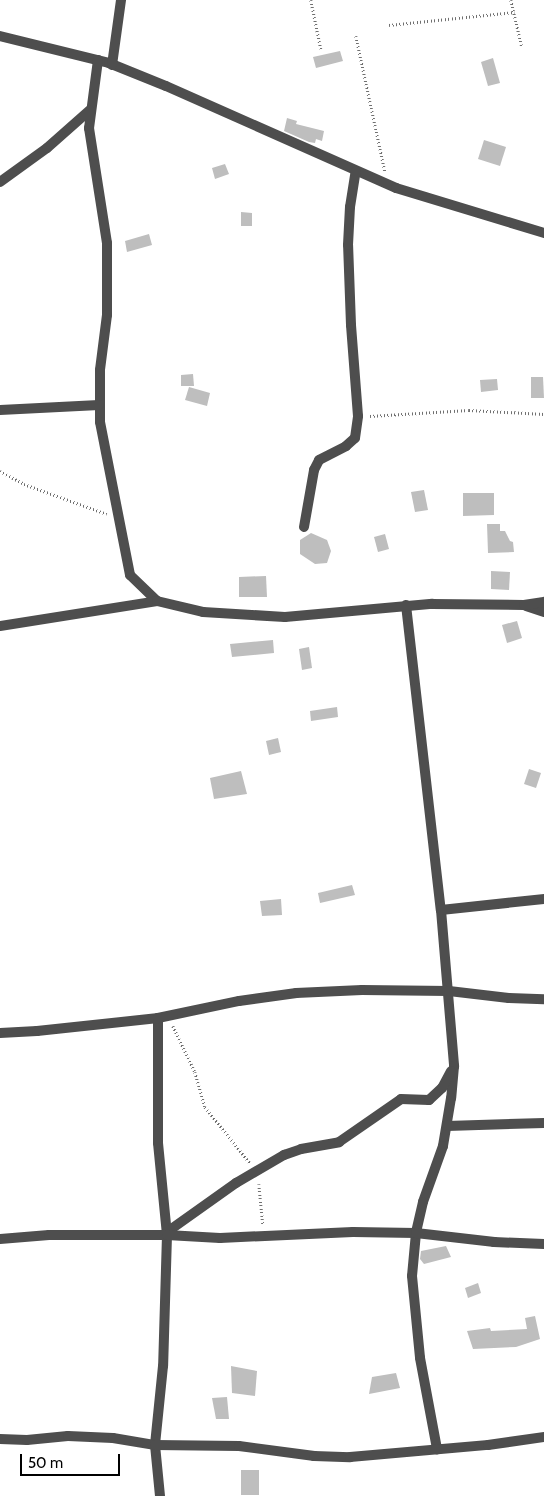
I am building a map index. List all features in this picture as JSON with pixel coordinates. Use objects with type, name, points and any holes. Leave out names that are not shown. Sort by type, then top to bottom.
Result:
[{"type":"street","points":[[112,64],[121,0]]},
{"type":"street","points":[[0,36],[112,64],[166,86],[388,185],[519,227],[544,233]]},
{"type":"street","points":[[98,60],[90,110],[90,142],[106,244],[106,315],[100,370],[99,405],[103,440],[130,575],[157,601]]},
{"type":"street","points":[[0,182],[47,148],[90,110]]},
{"type":"street","points":[[304,527],[308,495],[316,465],[319,460],[346,446],[355,438],[358,416],[351,325],[348,245],[350,207],[356,172]]},
{"type":"street","points":[[0,410],[99,405]]},
{"type":"street","points":[[0,626],[157,601],[203,612],[277,617],[406,605],[459,603],[524,605],[544,602]]},
{"type":"street","points":[[406,605],[441,910],[454,1066],[447,1126],[416,1233],[412,1276],[420,1358],[437,1449]]},
{"type":"street","points":[[524,605],[544,612]]},
{"type":"street","points":[[441,910],[544,898]]},
{"type":"street","points":[[0,1033],[37,1031],[163,1017],[239,1001],[296,993],[362,990],[449,991],[509,998],[544,999]]},
{"type":"street","points":[[160,1496],[155,1445],[163,1366],[167,1234],[158,1143],[163,1017]]},
{"type":"street","points":[[167,1234],[255,1170],[301,1149],[339,1142],[401,1099],[430,1100],[442,1088],[454,1066]]},
{"type":"street","points":[[447,1126],[544,1123]]},
{"type":"street","points":[[0,1239],[49,1235],[167,1234],[220,1238],[353,1232],[416,1233],[494,1242],[544,1244]]},
{"type":"street","points":[[0,1439],[27,1440],[68,1436],[114,1438],[155,1445],[239,1446],[314,1456],[350,1457],[543,1439]]},
{"type":"path","points":[[311,0],[320,48]]},
{"type":"path","points":[[511,0],[522,48]]},
{"type":"path","points":[[389,25],[514,12]]},
{"type":"path","points":[[356,36],[373,124],[388,185]]},
{"type":"path","points":[[358,416],[469,410],[544,414]]},
{"type":"path","points":[[0,471],[33,488],[118,518]]},
{"type":"path","points":[[163,1017],[195,1072],[205,1107],[232,1138],[255,1170],[261,1190],[264,1237]]},
{"type":"building","points":[[340,51],[343,61],[316,68],[313,57]]},
{"type":"building","points":[[493,58],[500,83],[488,86],[481,62]]},
{"type":"building","points":[[287,118],[297,121],[296,124],[324,131],[322,141],[316,139],[315,143],[309,142],[284,131]]},
{"type":"building","points":[[484,140],[506,147],[500,166],[478,159]]},
{"type":"building","points":[[225,164],[229,174],[215,179],[212,168]]},
{"type":"building","points":[[241,212],[252,213],[252,226],[241,226]]},
{"type":"building","points":[[149,234],[152,245],[127,252],[125,241]]},
{"type":"building","points":[[193,374],[194,386],[181,386],[181,375]]},
{"type":"building","points":[[531,377],[543,377],[544,398],[531,398]]},
{"type":"building","points":[[497,379],[498,390],[481,392],[480,380]]},
{"type":"building","points":[[189,387],[210,393],[207,406],[185,400]]},
{"type":"building","points":[[424,490],[428,510],[415,512],[411,492]]},
{"type":"building","points":[[463,493],[494,493],[494,515],[463,516]]},
{"type":"building","points":[[487,524],[500,524],[500,531],[505,531],[510,541],[513,542],[514,552],[488,553]]},
{"type":"building","points":[[311,533],[327,540],[331,551],[327,563],[315,564],[300,554],[300,540]]},
{"type":"building","points":[[385,534],[389,549],[378,552],[374,537]]},
{"type":"building","points":[[491,571],[510,572],[509,590],[491,589]]},
{"type":"building","points":[[266,576],[267,597],[239,597],[239,577]]},
{"type":"building","points":[[517,621],[522,638],[507,643],[502,625]]},
{"type":"building","points":[[273,640],[274,653],[232,657],[230,644]]},
{"type":"building","points":[[309,647],[312,668],[302,670],[299,649]]},
{"type":"building","points":[[337,707],[338,717],[311,721],[310,711]]},
{"type":"building","points":[[278,738],[281,752],[269,755],[266,741]]},
{"type":"building","points":[[529,769],[541,773],[536,788],[524,784]]},
{"type":"building","points":[[241,771],[247,794],[214,799],[210,778]]},
{"type":"building","points":[[352,885],[355,895],[320,903],[318,893]]},
{"type":"building","points":[[281,899],[282,915],[262,916],[260,901]]},
{"type":"building","points":[[446,1246],[451,1257],[424,1264],[420,1259],[421,1251]]},
{"type":"building","points":[[478,1283],[481,1293],[468,1298],[465,1288]]},
{"type":"building","points":[[535,1316],[540,1339],[516,1347],[473,1349],[467,1331],[490,1328],[491,1331],[527,1329],[525,1318]]},
{"type":"building","points":[[231,1366],[257,1371],[255,1396],[232,1393]]},
{"type":"building","points":[[396,1373],[400,1388],[369,1394],[372,1377]]},
{"type":"building","points":[[227,1397],[229,1419],[216,1419],[212,1398]]},
{"type":"building","points":[[241,1470],[259,1470],[259,1495],[241,1495]]}]
